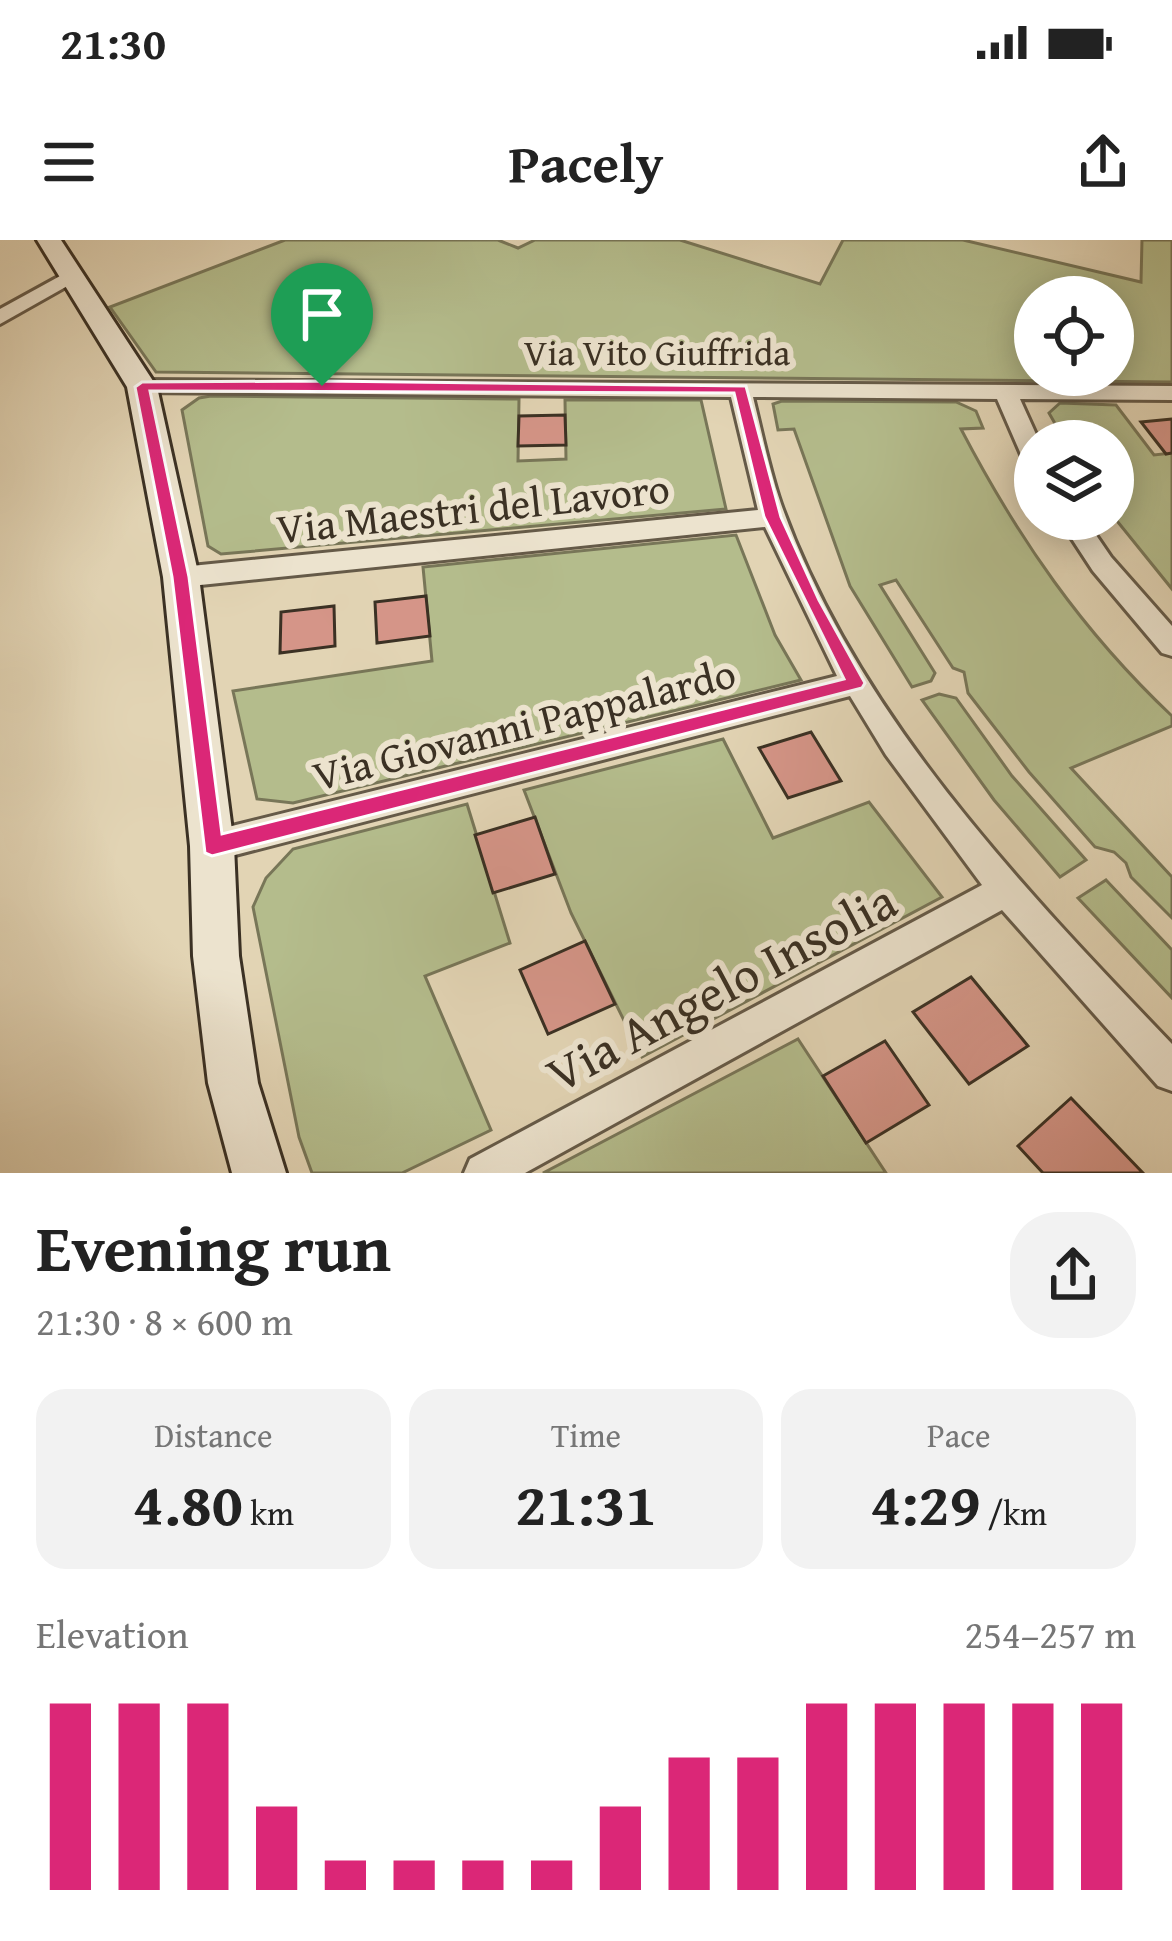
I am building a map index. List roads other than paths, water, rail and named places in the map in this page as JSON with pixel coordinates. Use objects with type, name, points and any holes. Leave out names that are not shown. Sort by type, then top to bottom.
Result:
[{"type":"main road","points":[[49,240],[142,387],[181,577],[212,846],[216,956],[233,1082],[260,1173]]},
{"type":"street","points":[[0,318],[71,276]]},
{"type":"street","name":"Via Vito Giuffrida","points":[[142,387],[1172,393]]},
{"type":"street","points":[[740,389],[773,517],[810,600],[856,683],[928,791],[1006,890],[1172,1072]]},
{"type":"street","points":[[1005,391],[1018,420]]},
{"type":"street","name":"Via Maestri del Lavoro","points":[[181,577],[773,517]]},
{"type":"street","points":[[1086,540],[1172,645]]},
{"type":"street","name":"Via Giovanni Pappalardo","points":[[212,846],[856,683]]},
{"type":"street","name":"Via Angelo Insolia","points":[[484,1173],[1006,890]]}]
